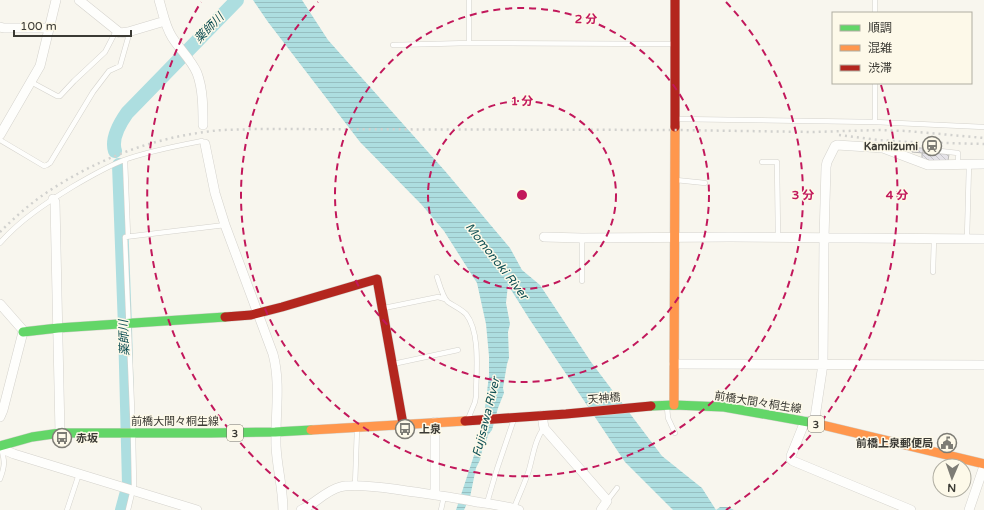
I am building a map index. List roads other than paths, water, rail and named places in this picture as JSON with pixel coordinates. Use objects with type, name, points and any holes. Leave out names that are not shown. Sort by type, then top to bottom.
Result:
[{"type":"main road","points":[[670,405],[674,364],[675,0]]},
{"type":"main road","points":[[23,332],[58,328],[258,314],[377,279],[403,424]]},
{"type":"main road","name":"前橋大間々桐生線","points":[[644,407],[670,405],[724,407],[805,421],[984,465]]},
{"type":"main road","name":"天神橋","points":[[542,415],[644,407]]},
{"type":"main road","name":"3","points":[[470,420],[542,415]]},
{"type":"main road","name":"前橋大間々桐生線","points":[[0,446],[60,433],[275,432],[470,420]]},
{"type":"street","points":[[0,135],[40,66],[56,0]]},
{"type":"street","points":[[79,0],[120,33],[165,21]]},
{"type":"street","points":[[159,0],[165,21],[172,37],[197,73],[202,99],[203,124]]},
{"type":"street","points":[[0,27],[48,29]]},
{"type":"street","points":[[205,144],[215,193],[225,224],[276,364],[276,462],[282,490],[283,510]]},
{"type":"street","points":[[814,424],[823,364],[826,167],[835,146],[883,148],[928,165],[984,164]]},
{"type":"street","points":[[53,199],[55,202],[60,433]]},
{"type":"street","points":[[544,237],[984,238]]},
{"type":"street","points":[[0,304],[23,332],[0,417]]},
{"type":"street","points":[[674,364],[984,365]]},
{"type":"street","points":[[542,415],[544,428],[610,497],[600,510]]},
{"type":"street","points":[[805,421],[791,456],[793,461],[911,510]]},
{"type":"street","points":[[436,422],[443,496]]},
{"type":"street","points":[[0,446],[6,451],[14,454],[197,510]]},
{"type":"street","points":[[969,510],[984,465]]},
{"type":"street","points":[[303,510],[332,490],[342,486],[385,488],[443,496],[485,505],[517,509]]},
{"type":"lane","points":[[469,0],[469,43]]},
{"type":"lane","points":[[875,0],[875,12]]},
{"type":"lane","points":[[31,82],[57,96],[60,96],[105,52],[116,31]]},
{"type":"lane","points":[[0,140],[44,166],[50,163],[93,92],[109,71],[120,66],[128,38],[128,32]]},
{"type":"lane","points":[[393,45],[469,43],[675,44]]},
{"type":"lane","points":[[875,84],[875,122]]},
{"type":"lane","points":[[675,119],[875,122],[984,128]]},
{"type":"lane","points":[[0,244],[22,222],[53,199],[89,177],[124,160],[145,153],[175,146],[202,142],[205,144]]},
{"type":"lane","points":[[927,150],[958,153],[957,164]]},
{"type":"lane","points":[[124,160],[128,236]]},
{"type":"lane","points":[[762,162],[777,162],[778,237]]},
{"type":"lane","points":[[967,238],[969,164]]},
{"type":"lane","points":[[675,180],[705,183]]},
{"type":"lane","points":[[128,510],[134,485],[125,236],[225,224]]},
{"type":"lane","points":[[582,238],[582,281]]},
{"type":"lane","points":[[933,272],[934,238]]},
{"type":"lane","points":[[437,276],[445,299]]},
{"type":"lane","points":[[382,308],[438,297],[445,299],[465,313],[469,319],[474,334],[476,349],[476,396],[470,420]]},
{"type":"lane","points":[[392,364],[458,350]]},
{"type":"lane","points":[[670,405],[668,418],[675,433]]},
{"type":"lane","points":[[485,505],[512,417]]},
{"type":"lane","points":[[355,486],[357,428]]},
{"type":"lane","points":[[517,509],[537,444],[544,428]]},
{"type":"lane","points":[[0,446],[4,458],[0,479]]},
{"type":"lane","points":[[67,510],[79,474]]},
{"type":"lane","points":[[610,497],[617,488]]},
{"type":"lane","points":[[441,510],[443,496]]},
{"type":"water","points":[[253,0],[302,0],[328,40],[445,171],[510,248],[522,270],[540,285],[591,362],[662,456],[702,488],[716,510],[673,510],[625,462],[508,285],[506,303],[510,324],[508,332],[509,358],[503,388],[504,393],[492,430],[488,435],[476,468],[470,497],[464,510],[456,510],[482,431],[489,376],[486,324],[477,283],[444,231],[421,204],[360,142],[268,22]]},
{"type":"water","points":[[720,507],[728,507],[734,510],[716,510]]},
{"type":"waterway","name":"薬師川","points":[[115,151],[115,136],[127,113],[237,0]]},
{"type":"waterway","name":"薬師川","points":[[119,165],[129,484],[122,510]]},
{"type":"railway","points":[[0,232],[43,195],[85,170],[124,152],[184,135],[218,130],[675,130],[814,132],[879,130],[984,138]]},
{"type":"railway","points":[[839,135],[908,142],[984,144]]},
{"type":"place","name":"Kamiizumi","points":[[932,146]]},
{"type":"place","name":"上泉","points":[[405,429]]},
{"type":"place","name":"赤坂","points":[[62,438]]},
{"type":"place","name":"前橋上泉郵便局","points":[[947,443]]},
{"type":"water label","name":"Momonoki River","points":[[497,261]]},
{"type":"water label","name":"Fujisawa River","points":[[486,417]]}]
